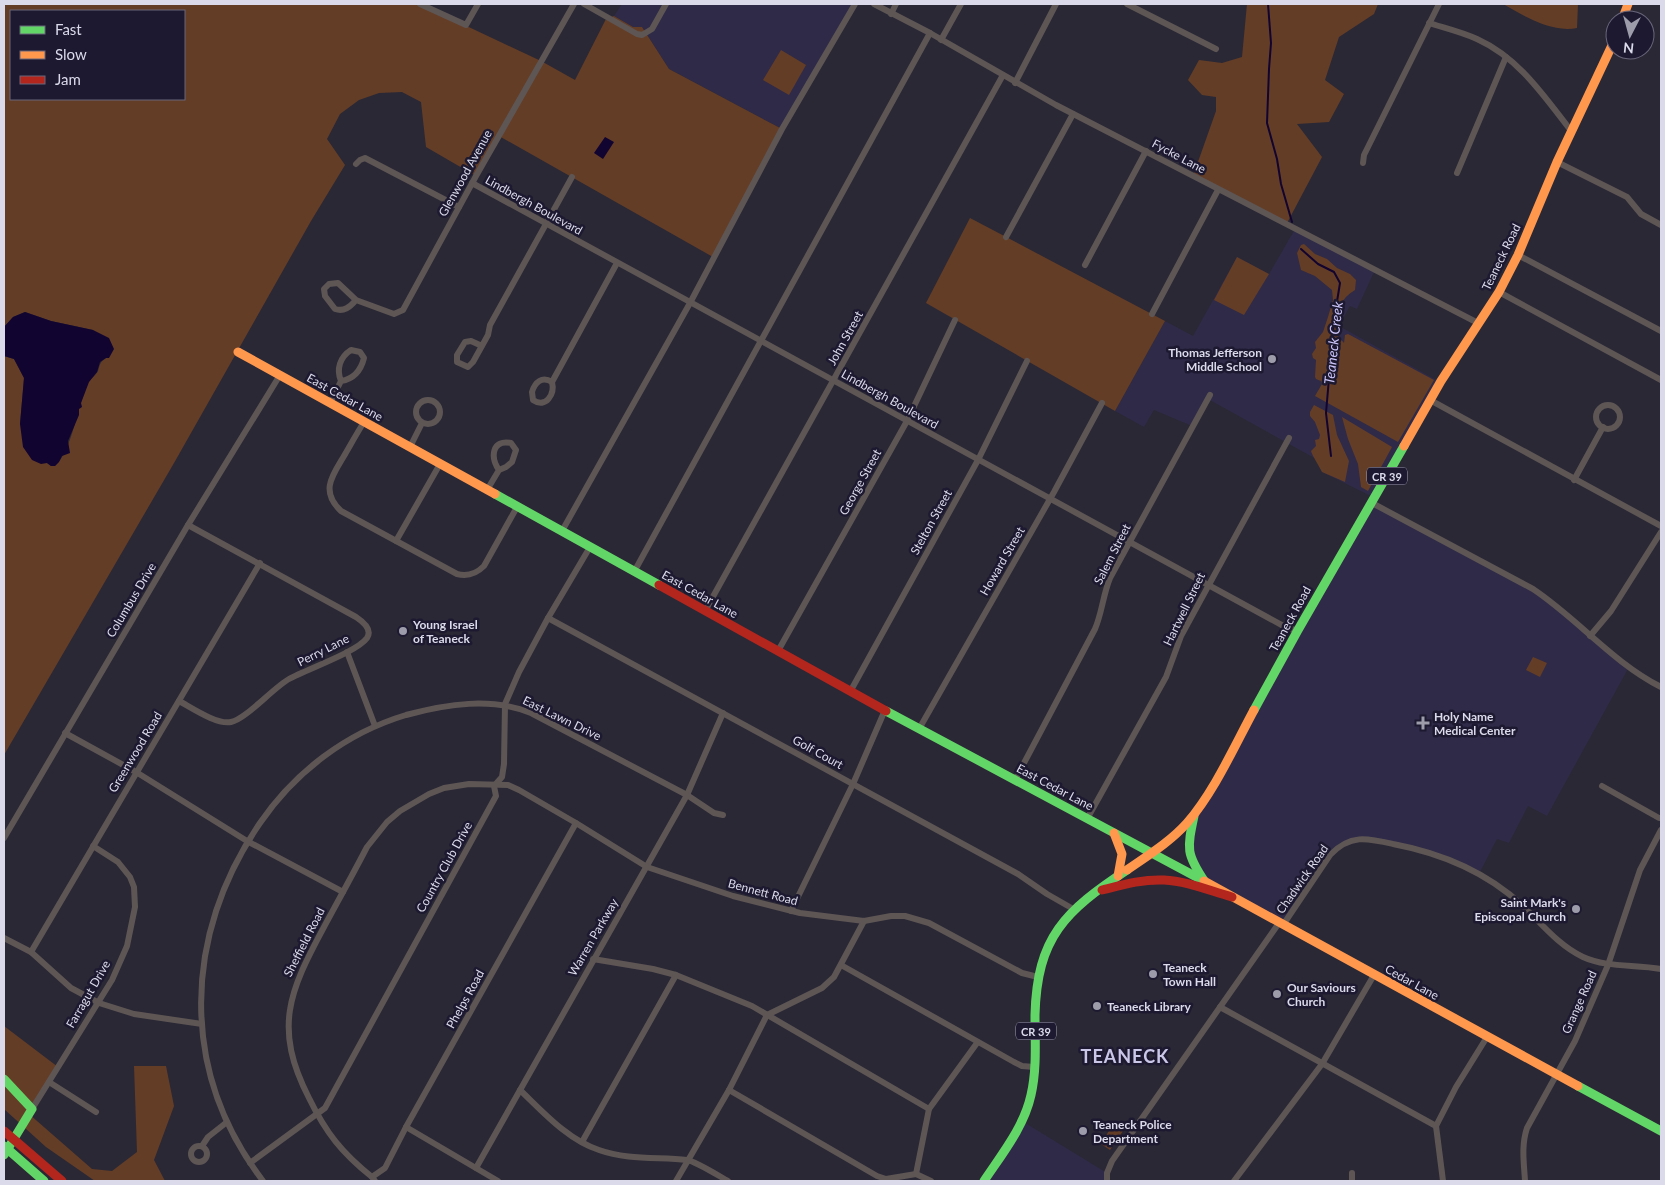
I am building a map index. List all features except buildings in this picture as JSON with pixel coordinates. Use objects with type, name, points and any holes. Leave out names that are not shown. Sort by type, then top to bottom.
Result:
[{"type":"main road","name":"Teaneck Road","points":[[984,1181],[1014,1135],[1024,1116],[1031,1096],[1038,977],[1051,939],[1062,923],[1098,890],[1152,853],[1180,831],[1195,814],[1430,400],[1478,322],[1499,292],[1605,60]]},
{"type":"main road","name":"East Cedar Lane","points":[[238,352],[850,692],[1152,853]]},
{"type":"main road","points":[[1195,814],[1188,844],[1188,853],[1205,882]]},
{"type":"main road","points":[[1114,832],[1122,854],[1118,876]]},
{"type":"main road","name":"Cedar Lane","points":[[1152,853],[1661,1131]]},
{"type":"main road","points":[[1098,890],[1141,881],[1165,880],[1232,897]]},
{"type":"main road","points":[[4,1078],[32,1108]]},
{"type":"main road","name":"Farragut Drive","points":[[4,1155],[32,1108]]},
{"type":"main road","points":[[5,1132],[62,1181]]},
{"type":"main road","points":[[4,1146],[44,1181]]},
{"type":"street","points":[[420,4],[466,24],[478,4]]},
{"type":"street","name":"Glenwood Avenue","points":[[356,300],[348,308],[342,310],[335,309],[325,296],[324,289],[329,284],[338,283],[356,300],[388,313],[394,314],[403,310],[472,183],[574,4]]},
{"type":"street","points":[[584,4],[642,35],[648,32],[666,4]]},
{"type":"street","points":[[562,531],[690,303],[782,129],[855,4]]},
{"type":"street","name":"Fycke Lane","points":[[874,4],[1073,114],[1478,322]]},
{"type":"street","points":[[891,14],[896,4]]},
{"type":"street","points":[[941,40],[961,4]]},
{"type":"street","points":[[1015,83],[1056,4]]},
{"type":"street","points":[[1127,4],[1216,49]]},
{"type":"street","points":[[1363,163],[1364,155],[1439,4]]},
{"type":"street","points":[[1429,23],[1477,39],[1494,48],[1522,69],[1532,79],[1572,132]]},
{"type":"street","points":[[634,572],[930,34]]},
{"type":"street","points":[[1457,173],[1506,58]]},
{"type":"street","name":"John Street","points":[[705,611],[1003,75]]},
{"type":"street","points":[[1006,237],[1073,114]]},
{"type":"street","points":[[1085,265],[1146,151]]},
{"type":"street","points":[[356,164],[365,158],[459,208]]},
{"type":"street","points":[[1557,162],[1627,197],[1641,214],[1661,225]]},
{"type":"street","points":[[482,346],[471,341],[465,342],[457,355],[457,362],[464,366],[469,366],[473,362],[482,346],[488,335],[490,324],[572,177]]},
{"type":"street","name":"Lindbergh Boulevard","points":[[472,183],[1289,630],[1298,630]]},
{"type":"street","points":[[1152,314],[1218,190]]},
{"type":"street","points":[[1518,254],[1661,331]]},
{"type":"street","points":[[552,382],[617,263]]},
{"type":"street","points":[[1499,292],[1661,380]]},
{"type":"street","name":"George Street","points":[[778,651],[907,421],[955,320]]},
{"type":"street","points":[[330,403],[341,381],[338,370],[344,357],[351,350],[360,352],[364,358],[359,369],[352,378],[341,381]]},
{"type":"street","name":"Stelton Street","points":[[850,692],[978,460],[1027,361]]},
{"type":"street","name":"Columbus Drive","points":[[4,838],[188,526],[280,375]]},
{"type":"street","name":"Salem Street","points":[[1015,780],[1095,629],[1110,578],[1210,395]]},
{"type":"street","points":[[1430,400],[1661,526]]},
{"type":"street","name":"Howard Street","points":[[919,729],[1050,499],[1102,403]]},
{"type":"street","points":[[364,422],[333,474],[329,486],[332,500],[340,511],[457,574],[468,575],[479,571],[484,566],[517,507]]},
{"type":"street","points":[[410,447],[422,423]]},
{"type":"street","points":[[1574,480],[1603,427]]},
{"type":"street","name":"Hartwell Street","points":[[1087,818],[1166,677],[1181,636],[1289,438]]},
{"type":"street","points":[[488,490],[499,470],[510,465],[514,459],[516,450],[511,444],[504,442],[494,449],[493,458],[499,470]]},
{"type":"street","points":[[396,541],[440,464]]},
{"type":"street","points":[[1372,504],[1533,589],[1556,604],[1590,636],[1639,675],[1661,687]]},
{"type":"street","name":"Perry Lane","points":[[179,701],[218,721],[231,722],[244,715],[288,680],[347,652],[368,637],[368,628],[356,617],[260,563],[188,526]]},
{"type":"street","points":[[1590,636],[1611,611],[1661,532]]},
{"type":"street","name":"Country Club Drive","points":[[250,1164],[325,1108],[496,796],[494,786],[502,777],[504,764],[505,704],[519,672],[548,618],[590,547]]},
{"type":"street","name":"Greenwood Road","points":[[31,952],[260,563]]},
{"type":"street","name":"Golf Court","points":[[548,618],[1024,878],[1075,910]]},
{"type":"street","points":[[347,652],[376,726]]},
{"type":"street","name":"East Lawn Drive","points":[[263,1181],[250,1164],[227,1122],[212,1081],[202,1024],[201,984],[203,964],[212,918],[227,880],[247,841],[268,811],[297,779],[334,749],[376,726],[439,707],[482,703],[505,704],[532,713],[687,795],[714,813],[723,815]]},
{"type":"street","points":[[790,911],[852,784],[885,710]]},
{"type":"street","name":"Warren Parkway","points":[[476,1168],[687,795],[723,713]]},
{"type":"street","points":[[65,733],[136,772],[247,841],[343,892]]},
{"type":"street","name":"Sheffield Road","points":[[373,1179],[340,1149],[332,1139],[302,1086],[293,1062],[288,1032],[293,992],[302,968],[367,847],[382,828],[400,811],[421,798],[444,788],[469,784],[494,786]]},
{"type":"street","name":"Bennett Road","points":[[494,786],[508,785],[519,790],[647,867],[733,896],[790,911],[864,922],[891,916],[904,916],[929,923],[1022,973],[1038,977]]},
{"type":"street","points":[[1602,786],[1661,818]]},
{"type":"street","name":"Phelps Road","points":[[373,1179],[385,1168],[576,823]]},
{"type":"street","name":"Grange Road","points":[[1526,1181],[1523,1140],[1526,1130],[1574,1041],[1608,964],[1640,870],[1661,830]]},
{"type":"street","name":"Chadwick Road","points":[[1107,1181],[1109,1166],[1220,1007],[1330,855],[1336,848],[1352,840],[1368,839],[1426,851],[1453,861],[1472,870],[1505,891],[1550,934],[1572,951],[1592,961],[1661,969]]},
{"type":"street","name":"Farragut Drive","points":[[32,1108],[99,1003],[112,980],[127,946],[135,907],[134,887],[125,869],[111,856],[93,846]]},
{"type":"street","points":[[676,1181],[729,1090],[766,1015],[822,988],[834,977],[864,922]]},
{"type":"street","points":[[4,938],[31,952],[71,988],[99,1003],[134,1014],[202,1024]]},
{"type":"street","points":[[593,959],[653,969],[676,975],[752,1006],[929,1109]]},
{"type":"street","points":[[842,964],[977,1042],[1020,1065],[1034,1067]]},
{"type":"street","points":[[582,1142],[676,975]]},
{"type":"street","points":[[1234,1181],[1322,1064],[1374,975]]},
{"type":"street","points":[[1220,1007],[1436,1126]]},
{"type":"street","points":[[1442,1181],[1436,1126],[1456,1087],[1487,1037]]},
{"type":"street","points":[[916,1174],[929,1109],[977,1042]]},
{"type":"street","points":[[49,1082],[96,1112]]},
{"type":"street","points":[[520,1090],[546,1115],[582,1142],[598,1150],[612,1154],[689,1160],[728,1181]]},
{"type":"street","points":[[729,1090],[877,1176],[886,1179],[916,1174],[931,1181]]},
{"type":"street","points":[[202,1146],[208,1137],[227,1122]]},
{"type":"street","points":[[406,1127],[498,1181]]},
{"type":"street","points":[[1352,1173],[1352,1181]]},
{"type":"shaded area","points":[[4,4],[420,4],[541,61],[575,80],[606,19],[614,16],[633,27],[642,27],[669,69],[782,129],[713,257],[499,136],[476,176],[426,147],[421,102],[402,92],[379,93],[359,100],[340,114],[327,139],[345,165],[4,755],[4,356],[14,359],[24,378],[20,424],[51,466],[55,466],[66,450],[84,392],[101,362],[106,358],[93,330],[51,321],[25,312],[13,317],[4,327]]},
{"type":"shaded area","points":[[622,4],[855,4],[782,129],[669,69],[642,27],[633,27],[614,16]]},
{"type":"shaded area","points":[[1247,4],[1378,4],[1374,14],[1339,37],[1325,80],[1344,94],[1329,122],[1297,124],[1322,157],[1286,225],[1193,176],[1216,111],[1216,97],[1202,95],[1188,80],[1199,60],[1222,63],[1242,57]]},
{"type":"shaded area","points":[[1503,4],[1578,4],[1577,28],[1567,29],[1548,26]]},
{"type":"shaded area","points":[[781,50],[806,65],[789,95],[763,80]]},
{"type":"shaded area","points":[[605,137],[614,142],[603,159],[594,153]]},
{"type":"shaded area","points":[[970,218],[1165,321],[1115,411],[926,303]]},
{"type":"shaded area","name":"Thomas Jefferson Middle School","points":[[1295,229],[1375,270],[1357,309],[1350,306],[1339,326],[1440,382],[1375,498],[1322,472],[1316,459],[1208,399],[1192,426],[1154,410],[1144,427],[1115,411],[1165,321],[1193,336],[1237,257],[1269,274]]},
{"type":"shaded area","points":[[1304,244],[1315,254],[1327,259],[1356,280],[1355,290],[1341,303],[1337,315],[1336,334],[1344,343],[1345,335],[1348,334],[1434,380],[1398,442],[1315,396],[1322,384],[1315,377],[1316,360],[1312,354],[1316,348],[1315,342],[1323,332],[1333,300],[1332,290],[1315,276],[1301,270],[1297,253],[1301,245]]},
{"type":"shaded area","points":[[1237,257],[1269,274],[1244,315],[1214,300]]},
{"type":"shaded area","points":[[25,312],[51,321],[93,330],[109,338],[114,349],[109,358],[100,362],[97,372],[89,382],[81,403],[82,407],[79,409],[79,415],[68,441],[70,453],[62,456],[55,466],[47,463],[41,464],[32,460],[23,447],[20,424],[24,378],[14,359],[4,356],[4,327],[13,317]]},
{"type":"shaded area","points":[[1314,405],[1333,415],[1337,435],[1349,461],[1345,482],[1322,472],[1311,451],[1316,446],[1315,440],[1319,439],[1320,435],[1315,422],[1310,416]]},
{"type":"shaded area","points":[[1342,417],[1392,447],[1368,491],[1361,487],[1358,464]]},
{"type":"shaded area","name":"Holy Name Medical Center","points":[[1372,504],[1533,589],[1629,667],[1547,816],[1528,806],[1509,843],[1497,839],[1479,874],[1453,861],[1368,839],[1336,849],[1283,925],[1205,882],[1188,853],[1202,804]]},
{"type":"shaded area","points":[[1533,657],[1547,663],[1540,677],[1526,670]]},
{"type":"shaded area","points":[[4,1026],[58,1067],[29,1114],[92,1169],[112,1171],[137,1152],[134,1066],[166,1066],[174,1106],[154,1160],[165,1181],[95,1181],[46,1147],[4,1109]]},
{"type":"shaded area","points":[[1022,1121],[1107,1173],[1107,1181],[984,1181]]},
{"type":"shaded area","points":[[1113,1124],[1123,1131],[1110,1150],[1101,1144]]},
{"type":"waterway","name":"Teaneck Creek","points":[[1268,4],[1271,43],[1267,123],[1292,222]]},
{"type":"waterway","name":"Teaneck Creek","points":[[1301,249],[1318,264],[1334,272],[1340,283],[1334,320],[1326,413],[1331,456]]},
{"type":"traffic: fast","points":[[1254,710],[1404,446]]},
{"type":"traffic: fast","points":[[495,494],[659,585]]},
{"type":"traffic: fast","points":[[886,711],[1204,881]]},
{"type":"traffic: fast","points":[[1194,816],[1189,844],[1191,858],[1205,882]]},
{"type":"traffic: fast","points":[[984,1181],[1018,1129],[1028,1107],[1035,1065],[1037,988],[1042,965],[1049,946],[1058,929],[1071,913],[1105,885],[1127,870]]},
{"type":"traffic: fast","points":[[4,1079],[32,1109],[4,1155]]},
{"type":"traffic: fast","points":[[1578,1086],[1661,1131]]},
{"type":"traffic: fast","points":[[4,1146],[44,1181]]},
{"type":"traffic: slow","points":[[1626,10],[1628,4]]},
{"type":"traffic: slow","points":[[1404,446],[1441,381],[1499,292],[1518,255],[1557,162],[1605,60]]},
{"type":"traffic: slow","points":[[238,352],[495,494]]},
{"type":"traffic: slow","points":[[1127,870],[1173,836],[1197,811],[1223,769],[1254,710]]},
{"type":"traffic: slow","points":[[1114,833],[1122,854],[1118,876]]},
{"type":"traffic: slow","points":[[1204,881],[1578,1086]]},
{"type":"traffic: jam","points":[[659,585],[886,711]]},
{"type":"traffic: jam","points":[[1102,890],[1140,881],[1164,880],[1190,884],[1232,897]]},
{"type":"traffic: jam","points":[[4,1131],[62,1181]]},
{"type":"place","name":"Thomas Jefferson Middle School","points":[[1272,359]]},
{"type":"place","name":"Young Israel of Teaneck","points":[[403,631]]},
{"type":"place","name":"Holy Name Medical Center","points":[[1423,723]]},
{"type":"place","name":"Saint Mark's Episcopal Church","points":[[1576,909]]},
{"type":"place","name":"Teaneck Town Hall","points":[[1153,974]]},
{"type":"place","name":"Our Saviours Church","points":[[1277,994]]},
{"type":"place","name":"Teaneck Library","points":[[1097,1006]]},
{"type":"place","name":"Teaneck Police Department","points":[[1083,1131]]},
{"type":"district","name":"TEANECK","points":[[1125,1056]]}]
